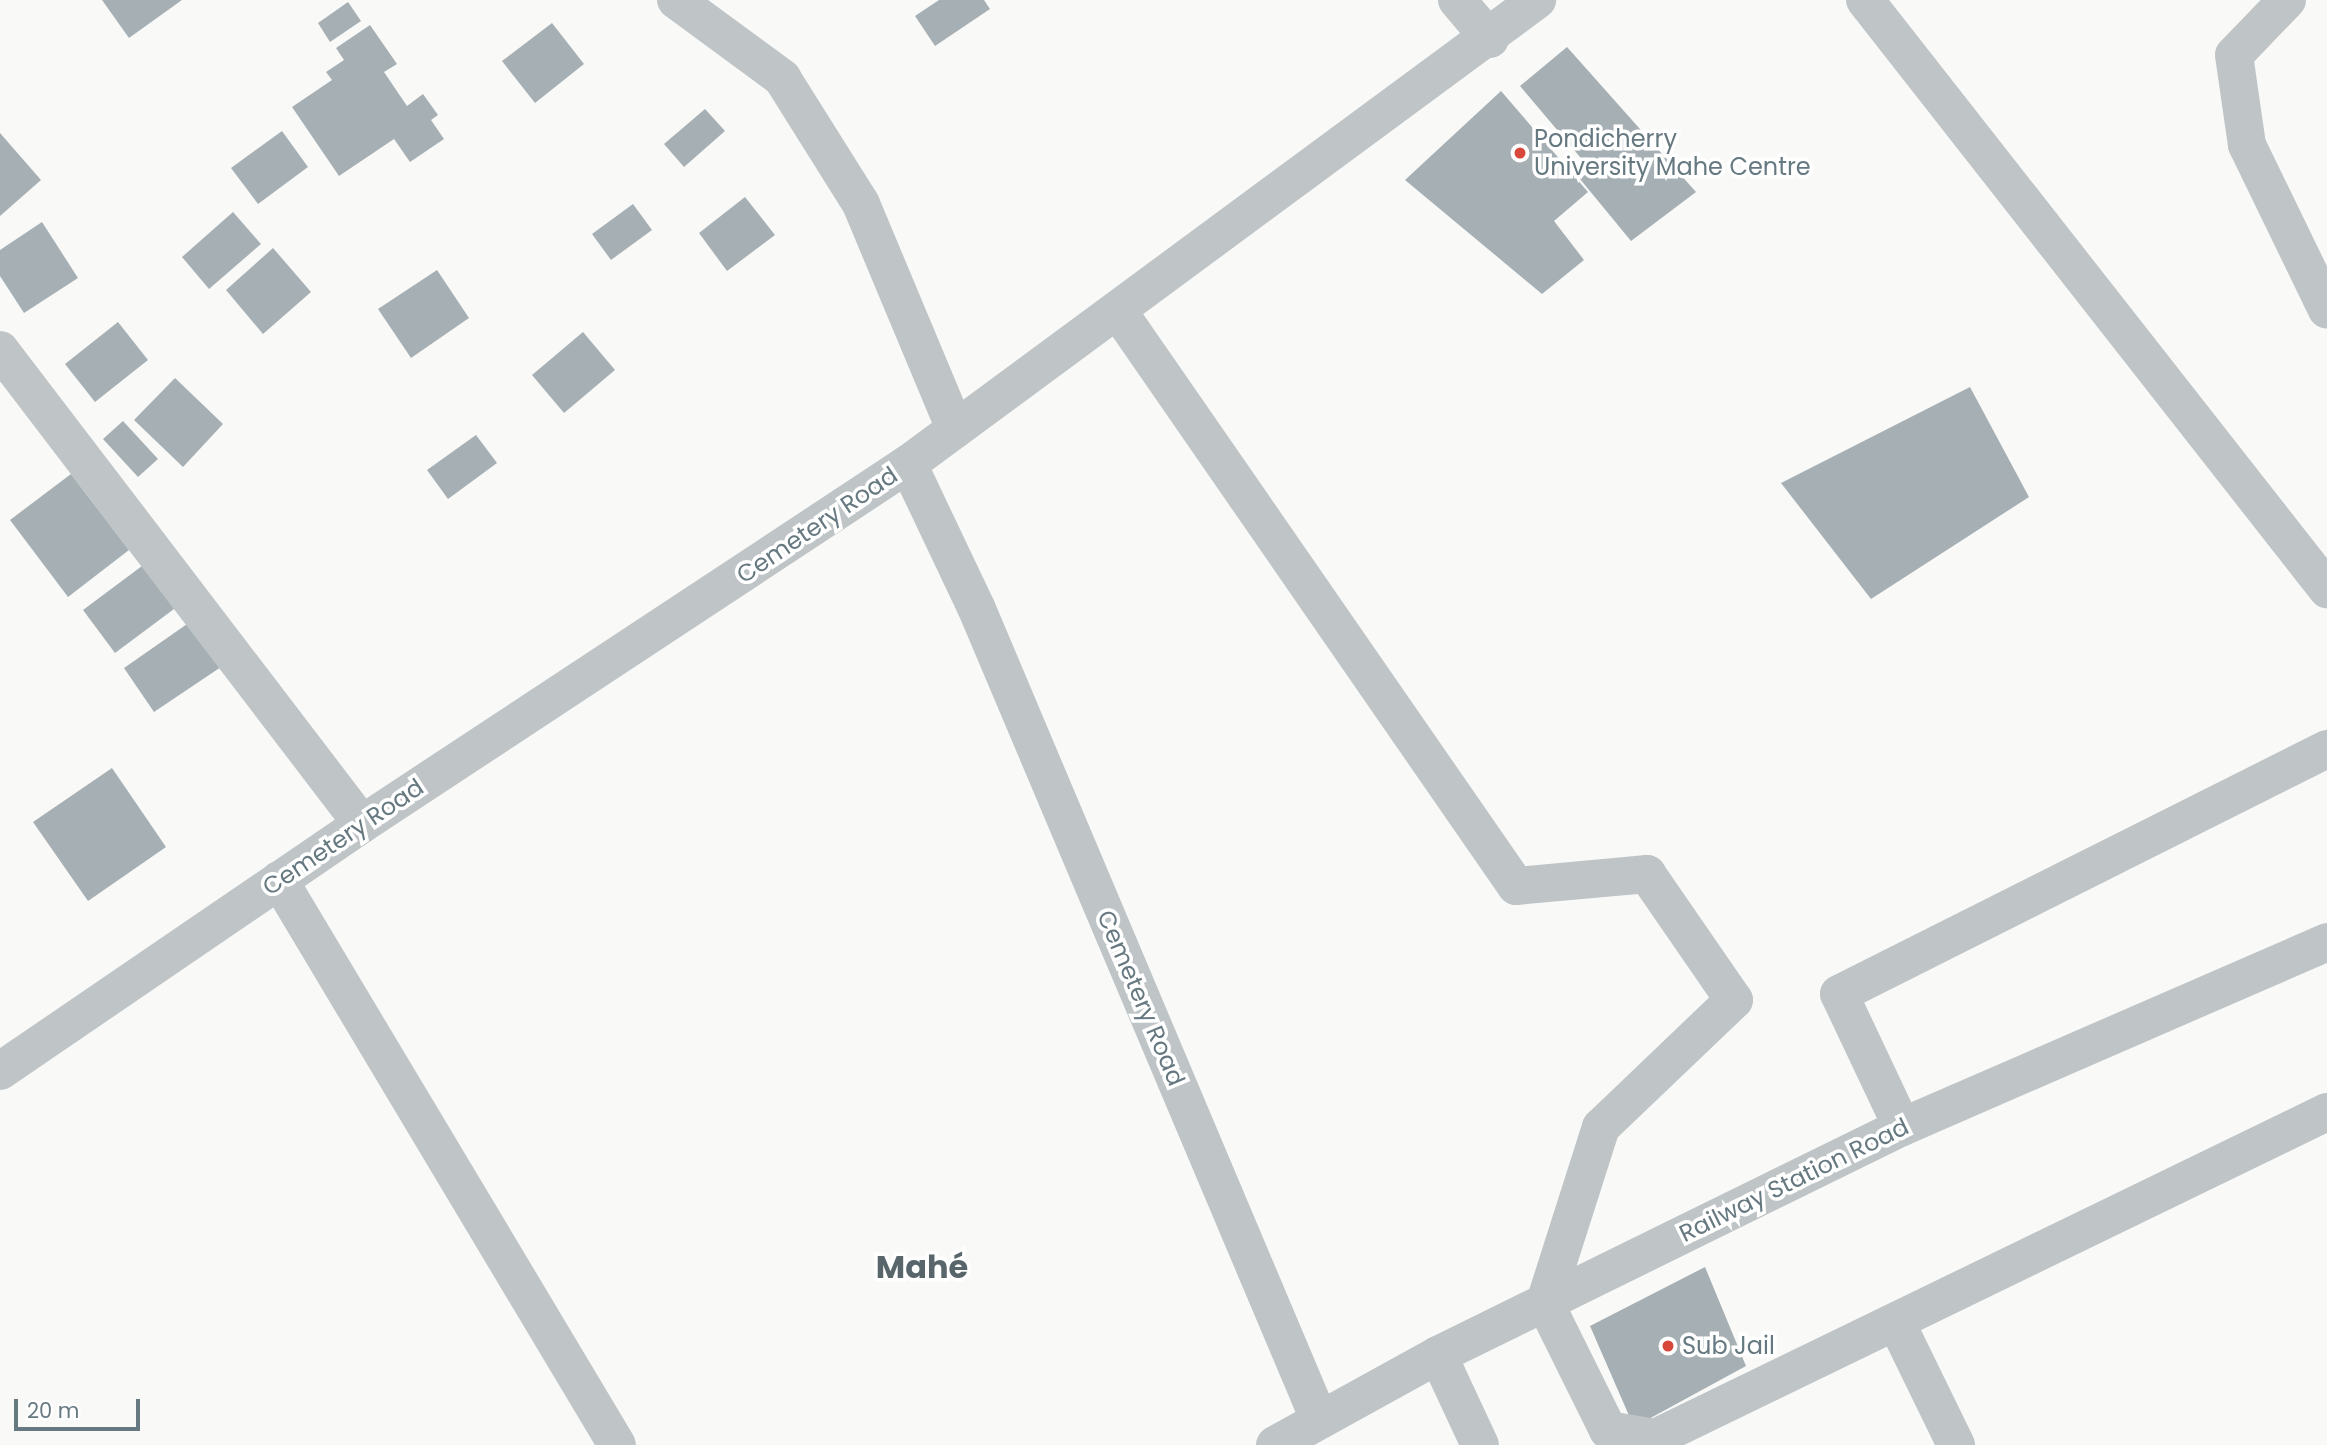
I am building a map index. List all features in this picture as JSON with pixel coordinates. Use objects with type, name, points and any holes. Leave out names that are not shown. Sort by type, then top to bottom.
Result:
[{"type":"street","points":[[676,0],[782,78],[860,204],[955,429]]},
{"type":"street","points":[[1457,0],[1490,39]]},
{"type":"street","points":[[908,464],[1490,39],[1537,0]]},
{"type":"street","points":[[1865,0],[2327,589]]},
{"type":"street","points":[[2287,0],[2234,55],[2247,145],[2327,310]]},
{"type":"street","points":[[1118,311],[1516,886],[1647,874],[1734,1000],[1601,1127],[1545,1303],[1608,1430],[1655,1438],[2327,1112]]},
{"type":"street","points":[[0,350],[362,824]]},
{"type":"street","name":"Cemetery Road","points":[[0,1071],[362,824],[908,464],[981,620],[1319,1419]]},
{"type":"street","points":[[1902,1127],[1839,994],[2327,749]]},
{"type":"street","points":[[279,880],[617,1445]]},
{"type":"street","name":"Railway Station Road","points":[[1275,1445],[1438,1355],[1902,1127],[2327,942]]},
{"type":"street","points":[[1896,1322],[1956,1445]]},
{"type":"street","points":[[1438,1355],[1480,1445]]},
{"type":"building","points":[[102,0],[182,0],[129,38]]},
{"type":"building","points":[[939,0],[984,0],[990,9],[935,46],[915,16]]},
{"type":"building","points":[[348,2],[361,21],[330,42],[318,23]]},
{"type":"building","points":[[552,23],[584,64],[535,103],[502,61]]},
{"type":"building","points":[[370,25],[397,64],[384,72],[407,106],[423,94],[438,115],[431,120],[444,139],[410,162],[394,139],[339,176],[292,107],[332,80],[326,72],[344,60],[336,48]]},
{"type":"building","points":[[1567,47],[1696,192],[1631,241],[1580,179],[1591,170],[1520,86]]},
{"type":"building","points":[[1501,91],[1588,192],[1554,221],[1584,260],[1542,294],[1405,180]]},
{"type":"building","points":[[705,109],[725,131],[684,167],[664,144]]},
{"type":"building","points":[[282,131],[308,167],[258,204],[231,168]]},
{"type":"building","points":[[0,133],[41,180],[0,216]]},
{"type":"building","points":[[745,197],[775,235],[727,271],[699,233]]},
{"type":"building","points":[[633,204],[652,230],[611,260],[592,234]]},
{"type":"building","points":[[233,212],[261,244],[209,289],[182,257]]},
{"type":"building","points":[[42,222],[78,278],[24,313],[0,276],[0,250]]},
{"type":"building","points":[[273,248],[311,292],[263,334],[226,290]]},
{"type":"building","points":[[437,270],[469,318],[411,358],[378,309]]},
{"type":"building","points":[[118,322],[148,360],[95,402],[65,364]]},
{"type":"building","points":[[583,332],[615,370],[564,413],[532,375]]},
{"type":"building","points":[[175,378],[223,424],[183,467],[134,420]]},
{"type":"building","points":[[1970,387],[2029,497],[1871,599],[1781,483]]},
{"type":"building","points":[[123,421],[158,459],[138,477],[103,439]]},
{"type":"building","points":[[476,435],[497,463],[448,499],[427,470]]},
{"type":"building","points":[[71,474],[129,550],[68,597],[10,520]]},
{"type":"building","points":[[146,563],[178,606],[115,653],[83,610]]},
{"type":"building","points":[[190,622],[221,667],[154,712],[124,668]]},
{"type":"building","points":[[112,768],[166,847],[88,901],[33,822]]},
{"type":"building","name":"Sub Jail","points":[[1705,1267],[1746,1366],[1634,1427],[1590,1326]]},
{"type":"place","name":"Pondicherry University Mahe Centre","points":[[1520,153]]},
{"type":"place","name":"Sub Jail","points":[[1668,1346]]},
{"type":"district","name":"Mahé","points":[[922,1267]]}]
